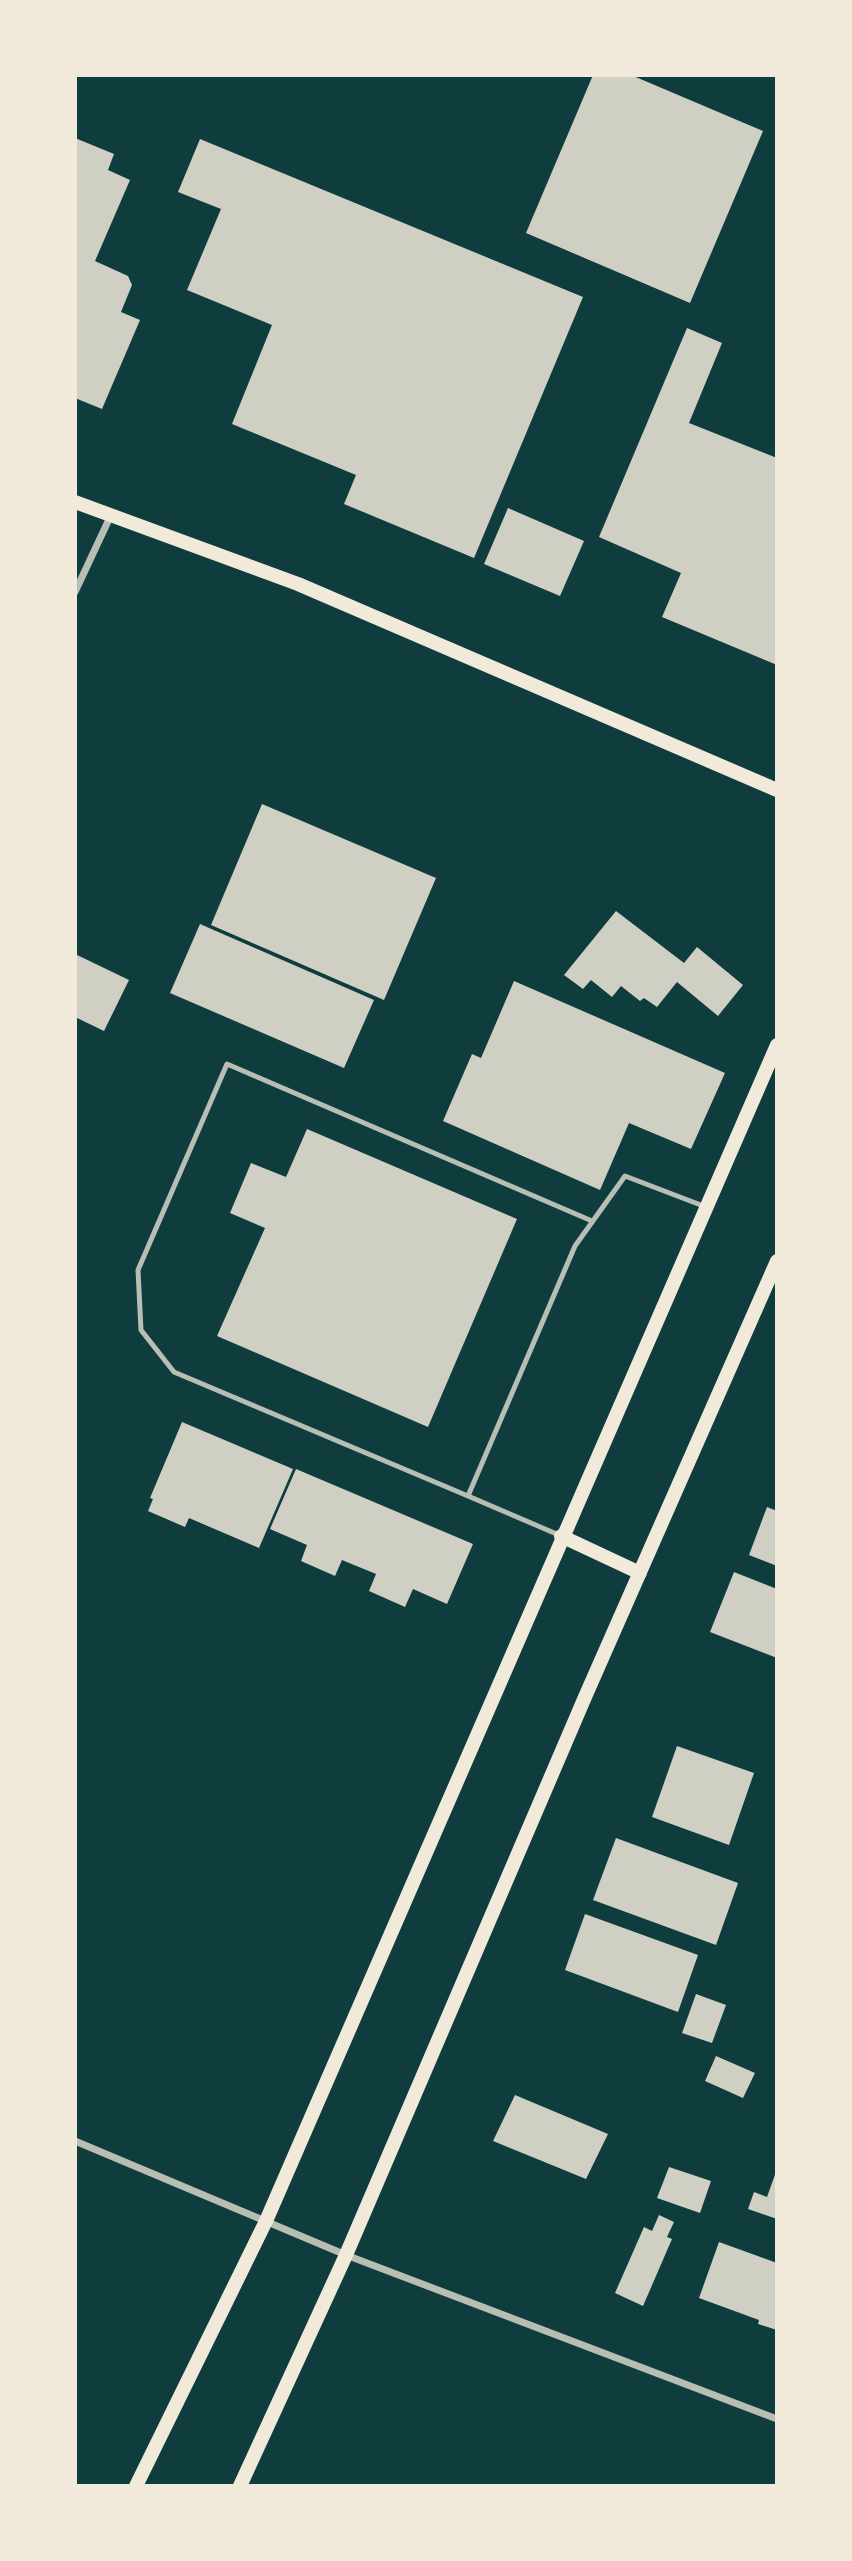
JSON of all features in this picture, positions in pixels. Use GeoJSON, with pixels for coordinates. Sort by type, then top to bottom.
{"type":"FeatureCollection","features":[{"type":"Feature","properties":{"kind":"main road"},"geometry":{"type":"LineString","coordinates":[[75,502],[298,584],[777,790]]}},
{"type":"Feature","properties":{"kind":"main road"},"geometry":{"type":"LineString","coordinates":[[136,2486],[265,2221],[777,1045]]}},
{"type":"Feature","properties":{"kind":"main road"},"geometry":{"type":"LineString","coordinates":[[240,2486],[346,2255],[639,1573],[777,1261]]}},
{"type":"Feature","properties":{"kind":"main road"},"geometry":{"type":"LineString","coordinates":[[561,1536],[639,1573]]}},
{"type":"Feature","properties":{"kind":"street"},"geometry":{"type":"LineString","coordinates":[[75,592],[112,515]]}},
{"type":"Feature","properties":{"kind":"street"},"geometry":{"type":"LineString","coordinates":[[75,2141],[346,2255],[777,2419]]}},
{"type":"Feature","properties":{"kind":"lane"},"geometry":{"type":"LineString","coordinates":[[561,1536],[174,1372],[141,1330],[138,1270],[227,1064],[592,1222]]}},
{"type":"Feature","properties":{"kind":"lane"},"geometry":{"type":"LineString","coordinates":[[468,1496],[575,1246],[625,1176],[706,1207]]}},
{"type":"Feature","properties":{"kind":"building"},"geometry":{"type":"Polygon","coordinates":[[[593,75],[631,75],[763,131],[690,303],[526,233],[593,75]]]}},
{"type":"Feature","properties":{"kind":"building"},"geometry":{"type":"Polygon","coordinates":[[[75,138],[114,154],[108,170],[130,180],[95,261],[128,276],[132,285],[121,312],[140,320],[102,409],[75,398],[75,138]]]}},
{"type":"Feature","properties":{"kind":"building"},"geometry":{"type":"Polygon","coordinates":[[[200,139],[583,297],[474,558],[344,504],[356,475],[232,424],[272,325],[187,290],[221,209],[178,192],[200,139]]]}},
{"type":"Feature","properties":{"kind":"building"},"geometry":{"type":"Polygon","coordinates":[[[687,328],[722,343],[689,423],[777,458],[777,665],[662,617],[681,573],[599,537],[687,328]]]}},
{"type":"Feature","properties":{"kind":"building"},"geometry":{"type":"Polygon","coordinates":[[[508,508],[584,541],[560,596],[484,564],[508,508]]]}},
{"type":"Feature","properties":{"kind":"building"},"geometry":{"type":"Polygon","coordinates":[[[262,804],[436,878],[384,1000],[211,925],[262,804]]]}},
{"type":"Feature","properties":{"kind":"building"},"geometry":{"type":"Polygon","coordinates":[[[616,911],[684,963],[697,947],[743,985],[718,1016],[677,982],[657,1007],[644,998],[640,1001],[621,986],[612,997],[591,980],[583,989],[564,975],[616,911]]]}},
{"type":"Feature","properties":{"kind":"building"},"geometry":{"type":"Polygon","coordinates":[[[200,924],[374,1000],[344,1068],[170,993],[200,924]]]}},
{"type":"Feature","properties":{"kind":"building"},"geometry":{"type":"Polygon","coordinates":[[[75,954],[129,980],[104,1031],[75,1017],[75,954]]]}},
{"type":"Feature","properties":{"kind":"building"},"geometry":{"type":"Polygon","coordinates":[[[514,981],[725,1073],[691,1149],[629,1123],[600,1190],[443,1121],[472,1054],[481,1058],[514,981]]]}},
{"type":"Feature","properties":{"kind":"building"},"geometry":{"type":"Polygon","coordinates":[[[307,1129],[517,1219],[428,1427],[217,1336],[265,1228],[230,1213],[251,1163],[286,1177],[307,1129]]]}},
{"type":"Feature","properties":{"kind":"building"},"geometry":{"type":"Polygon","coordinates":[[[182,1422],[293,1469],[259,1548],[189,1518],[185,1527],[148,1511],[153,1499],[150,1498],[182,1422]]]}},
{"type":"Feature","properties":{"kind":"building"},"geometry":{"type":"Polygon","coordinates":[[[296,1469],[473,1544],[447,1604],[413,1589],[405,1607],[369,1591],[376,1574],[342,1560],[335,1576],[301,1561],[307,1545],[270,1529],[296,1469]]]}},
{"type":"Feature","properties":{"kind":"building"},"geometry":{"type":"Polygon","coordinates":[[[767,1507],[777,1511],[777,1566],[749,1555],[767,1507]]]}},
{"type":"Feature","properties":{"kind":"building"},"geometry":{"type":"Polygon","coordinates":[[[734,1572],[777,1589],[777,1658],[710,1632],[734,1572]]]}},
{"type":"Feature","properties":{"kind":"building"},"geometry":{"type":"Polygon","coordinates":[[[677,1746],[754,1773],[729,1845],[652,1817],[677,1746]]]}},
{"type":"Feature","properties":{"kind":"building"},"geometry":{"type":"Polygon","coordinates":[[[616,1838],[738,1883],[716,1945],[593,1900],[616,1838]]]}},
{"type":"Feature","properties":{"kind":"building"},"geometry":{"type":"Polygon","coordinates":[[[585,1914],[698,1955],[678,2012],[565,1970],[585,1914]]]}},
{"type":"Feature","properties":{"kind":"building"},"geometry":{"type":"Polygon","coordinates":[[[696,1994],[726,2005],[712,2043],[682,2033],[696,1994]]]}},
{"type":"Feature","properties":{"kind":"building"},"geometry":{"type":"Polygon","coordinates":[[[716,2056],[755,2073],[743,2098],[705,2081],[716,2056]]]}},
{"type":"Feature","properties":{"kind":"building"},"geometry":{"type":"Polygon","coordinates":[[[515,2095],[608,2134],[586,2179],[493,2141],[515,2095]]]}},
{"type":"Feature","properties":{"kind":"building"},"geometry":{"type":"Polygon","coordinates":[[[669,2167],[711,2181],[700,2213],[657,2198],[669,2167]]]}},
{"type":"Feature","properties":{"kind":"building"},"geometry":{"type":"Polygon","coordinates":[[[777,2169],[777,2219],[748,2209],[754,2192],[767,2197],[777,2169]]]}},
{"type":"Feature","properties":{"kind":"building"},"geometry":{"type":"Polygon","coordinates":[[[659,2215],[674,2222],[667,2237],[672,2239],[643,2306],[615,2293],[644,2227],[652,2231],[659,2215]]]}},
{"type":"Feature","properties":{"kind":"building"},"geometry":{"type":"Polygon","coordinates":[[[719,2242],[777,2263],[777,2330],[758,2324],[759,2320],[699,2298],[719,2242]]]}}]}
